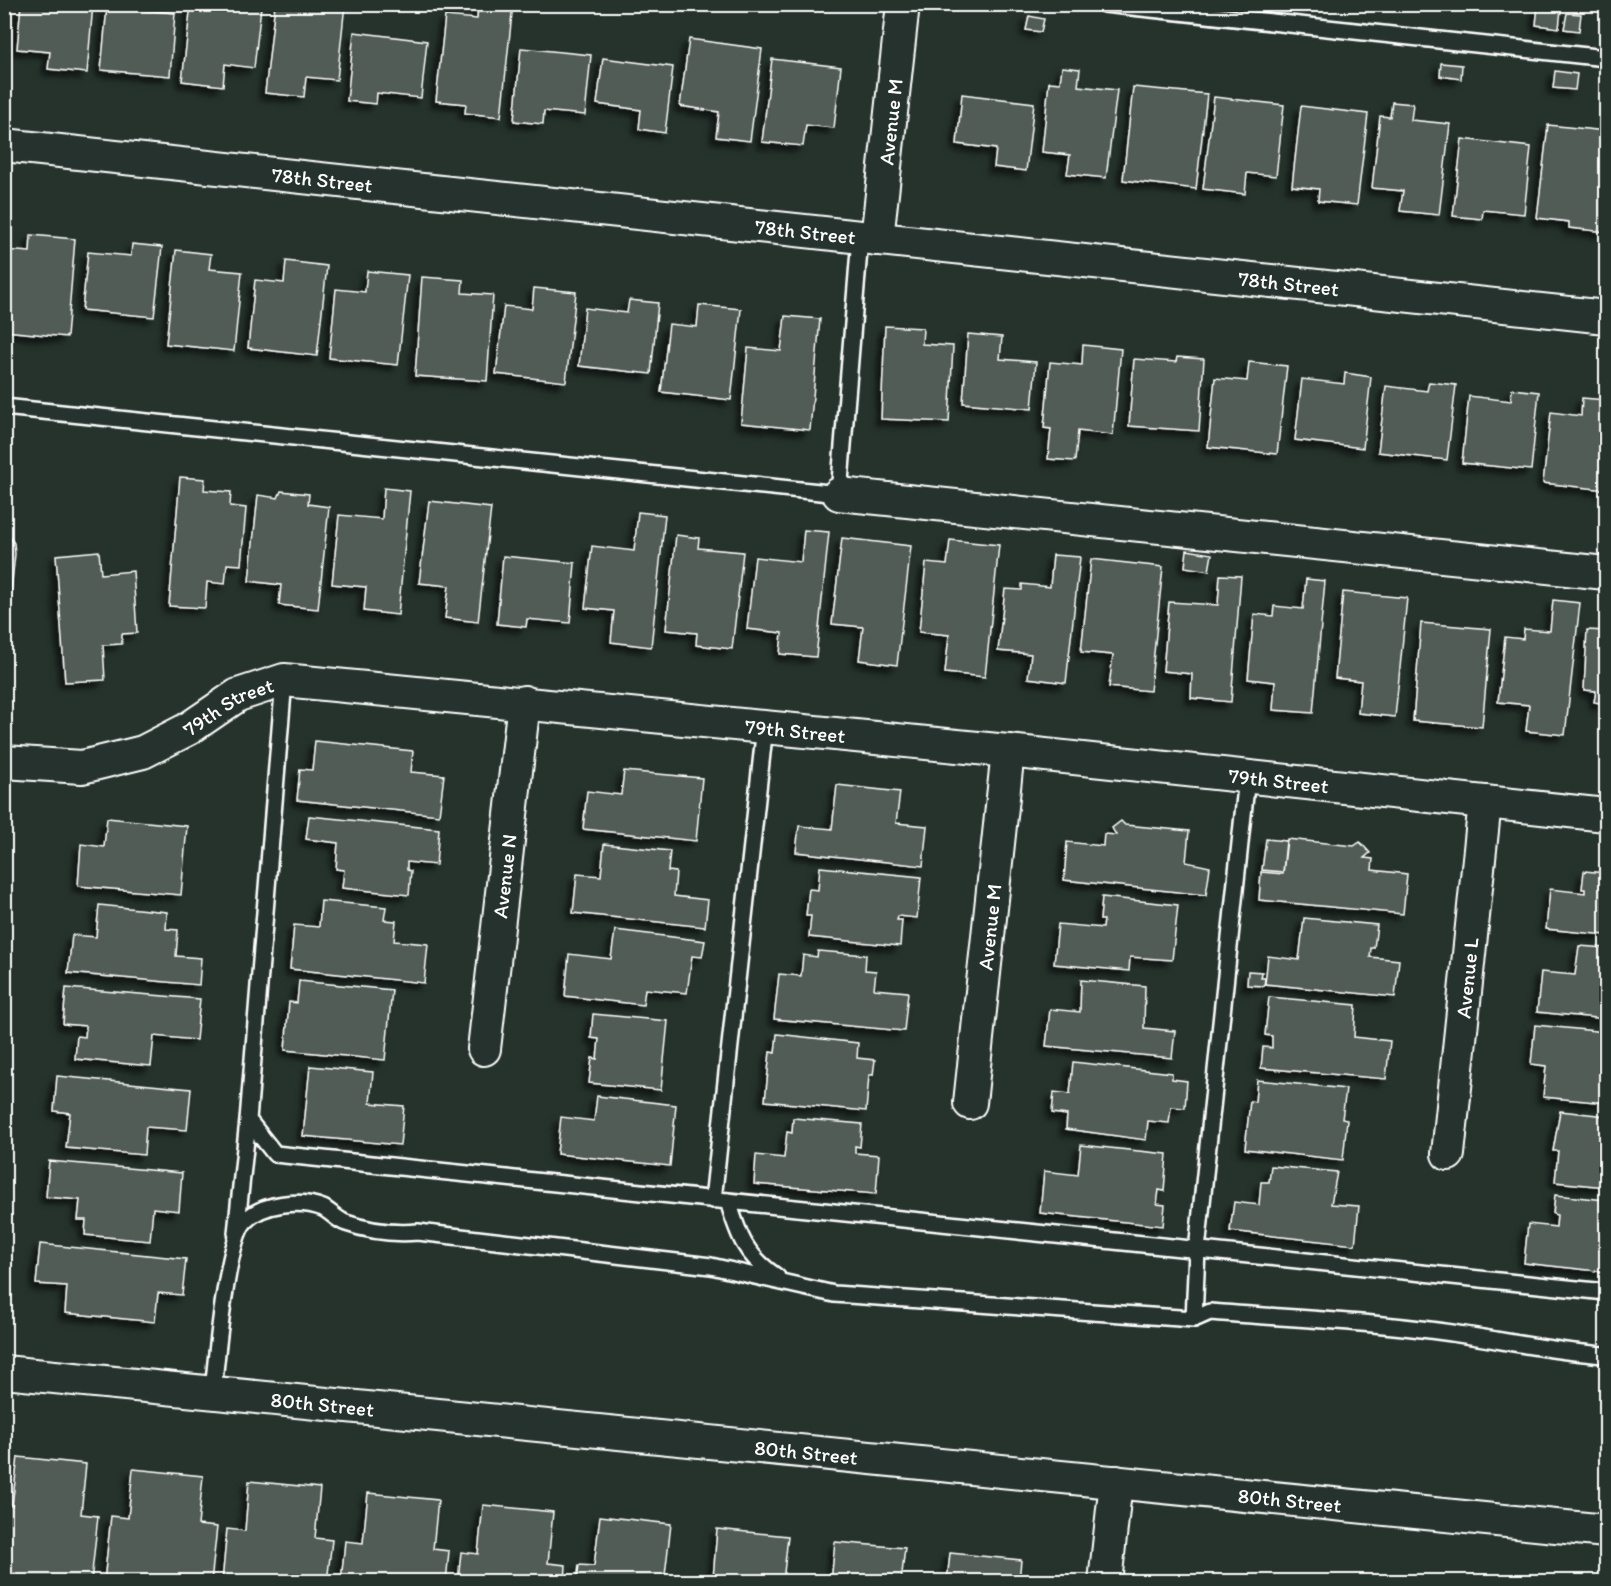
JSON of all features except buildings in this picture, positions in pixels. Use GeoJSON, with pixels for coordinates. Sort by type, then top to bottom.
{"type":"FeatureCollection","features":[{"type":"Feature","properties":{"kind":"street","name":"Avenue M"},"geometry":{"type":"LineString","coordinates":[[869,238],[903,4]]}},
{"type":"Feature","properties":{"kind":"street","name":"78th Street"},"geometry":{"type":"LineString","coordinates":[[4,145],[1606,317]]}},
{"type":"Feature","properties":{"kind":"street"},"geometry":{"type":"LineString","coordinates":[[839,494],[1606,573]]}},
{"type":"Feature","properties":{"kind":"street","name":"79th Street"},"geometry":{"type":"LineString","coordinates":[[4,762],[82,767],[143,752],[188,729],[238,695],[284,680],[765,726],[1606,814]]}},
{"type":"Feature","properties":{"kind":"street","name":"Avenue N"},"geometry":{"type":"LineString","coordinates":[[484,1049],[524,702]]}},
{"type":"Feature","properties":{"kind":"street","name":"Avenue M"},"geometry":{"type":"LineString","coordinates":[[970,1103],[1008,751]]}},
{"type":"Feature","properties":{"kind":"street","name":"Avenue L"},"geometry":{"type":"LineString","coordinates":[[1448,1154],[1485,802]]}},
{"type":"Feature","properties":{"kind":"street","name":"80th Street"},"geometry":{"type":"LineString","coordinates":[[4,1371],[1606,1531]]}},
{"type":"Feature","properties":{"kind":"street"},"geometry":{"type":"LineString","coordinates":[[1105,1581],[1116,1482]]}},
{"type":"Feature","properties":{"kind":"lane"},"geometry":{"type":"LineString","coordinates":[[1104,4],[1606,58]]}},
{"type":"Feature","properties":{"kind":"lane"},"geometry":{"type":"LineString","coordinates":[[4,407],[839,494],[869,238]]}},
{"type":"Feature","properties":{"kind":"lane"},"geometry":{"type":"LineString","coordinates":[[213,1392],[223,1303],[234,1250],[248,1120],[284,680]]}},
{"type":"Feature","properties":{"kind":"lane"},"geometry":{"type":"LineString","coordinates":[[712,1200],[765,726]]}},
{"type":"Feature","properties":{"kind":"lane"},"geometry":{"type":"LineString","coordinates":[[1194,1319],[1197,1250],[1247,777]]}},
{"type":"Feature","properties":{"kind":"lane"},"geometry":{"type":"LineString","coordinates":[[248,1120],[275,1154],[1606,1292]]}},
{"type":"Feature","properties":{"kind":"lane"},"geometry":{"type":"LineString","coordinates":[[728,1201],[741,1242],[760,1265],[784,1282]]}},
{"type":"Feature","properties":{"kind":"lane"},"geometry":{"type":"LineString","coordinates":[[234,1250],[244,1222],[267,1207],[295,1204],[322,1208],[344,1223],[398,1234],[418,1232],[711,1266],[834,1294],[1194,1319],[1210,1312],[1338,1321],[1470,1335],[1544,1350],[1606,1355]]}}]}
